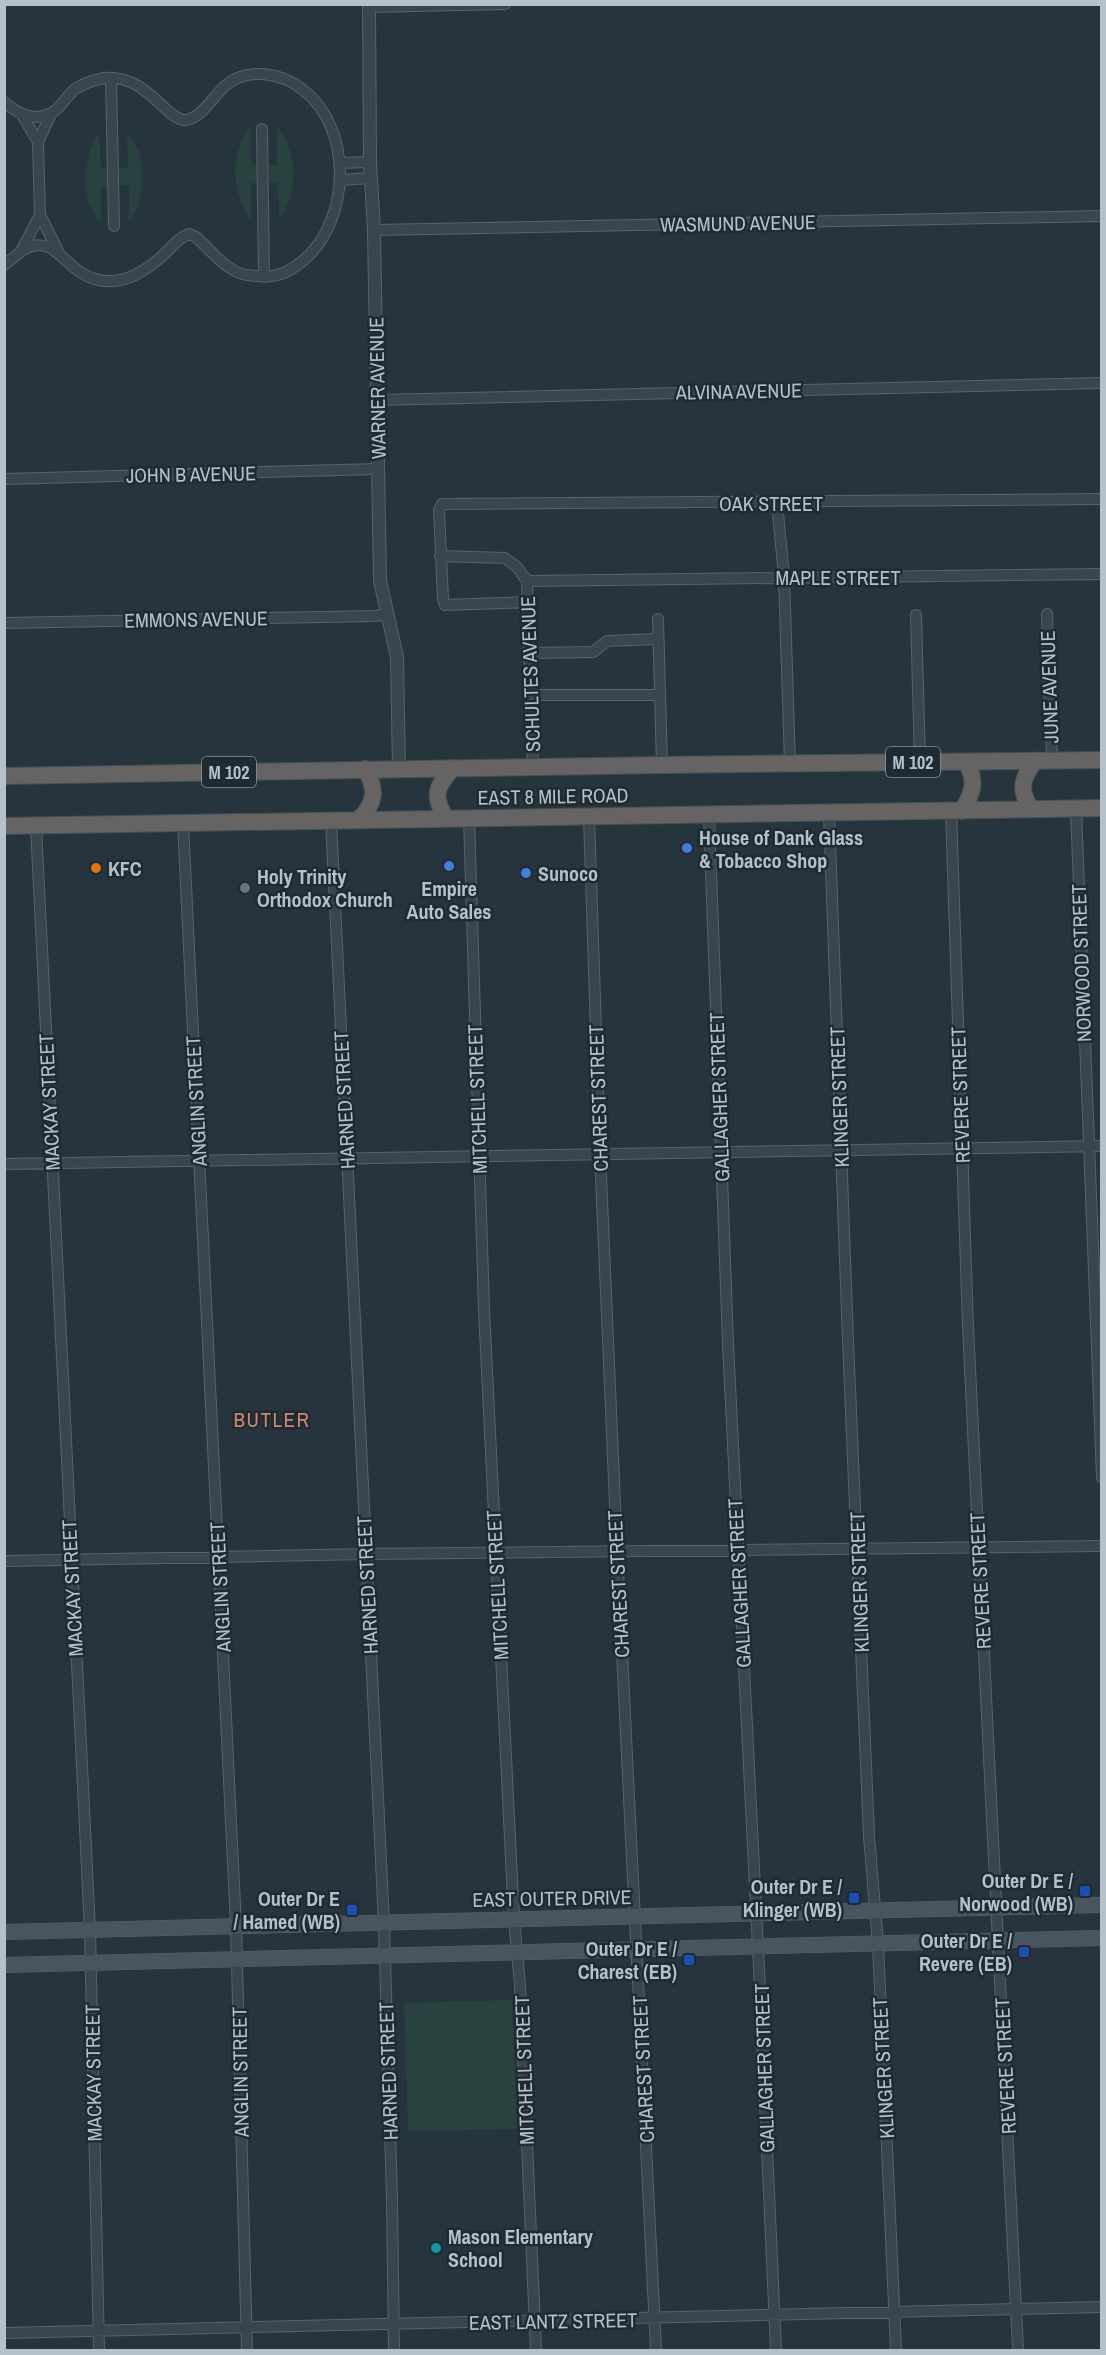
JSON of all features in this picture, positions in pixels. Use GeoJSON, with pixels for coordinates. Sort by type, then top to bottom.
{"type":"FeatureCollection","features":[{"type":"Feature","properties":{"kind":"highway","name":"EAST 8 MILE ROAD"},"geometry":{"type":"LineString","coordinates":[[4,776],[1101,760]]}},
{"type":"Feature","properties":{"kind":"highway"},"geometry":{"type":"LineString","coordinates":[[1031,809],[1022,793],[1022,786],[1026,772],[1043,761]]}},
{"type":"Feature","properties":{"kind":"highway"},"geometry":{"type":"LineString","coordinates":[[956,811],[970,798],[974,783],[971,770],[966,762]]}},
{"type":"Feature","properties":{"kind":"highway"},"geometry":{"type":"LineString","coordinates":[[446,819],[438,804],[437,791],[453,768]]}},
{"type":"Feature","properties":{"kind":"highway"},"geometry":{"type":"LineString","coordinates":[[358,820],[366,813],[374,799],[373,785],[365,769]]}},
{"type":"Feature","properties":{"kind":"highway","name":"EAST 8 MILE ROAD"},"geometry":{"type":"LineString","coordinates":[[4,826],[1101,808]]}},
{"type":"Feature","properties":{"kind":"main road","name":"EAST OUTER DRIVE"},"geometry":{"type":"LineString","coordinates":[[4,1932],[1101,1905]]}},
{"type":"Feature","properties":{"kind":"main road"},"geometry":{"type":"LineString","coordinates":[[4,1965],[1101,1938]]}},
{"type":"Feature","properties":{"kind":"street"},"geometry":{"type":"LineString","coordinates":[[369,6],[505,4]]}},
{"type":"Feature","properties":{"kind":"street","name":"WARNER AVENUE"},"geometry":{"type":"LineString","coordinates":[[369,6],[370,178],[374,230],[380,581],[397,657],[399,769]]}},
{"type":"Feature","properties":{"kind":"street"},"geometry":{"type":"LineString","coordinates":[[4,266],[30,245],[45,245],[88,276],[102,280],[124,280],[143,272],[179,239],[189,234],[196,237],[233,270],[264,277],[283,274],[312,252],[320,242],[335,209],[340,180],[339,163],[334,140],[321,110],[312,97],[290,81],[262,74],[236,78],[189,120],[176,118],[141,86],[123,79],[98,79],[80,86],[51,114],[38,142],[40,214],[60,254]]}},
{"type":"Feature","properties":{"kind":"street"},"geometry":{"type":"LineString","coordinates":[[111,78],[114,226]]}},
{"type":"Feature","properties":{"kind":"street"},"geometry":{"type":"LineString","coordinates":[[4,102],[22,115],[38,142]]}},
{"type":"Feature","properties":{"kind":"street"},"geometry":{"type":"LineString","coordinates":[[22,115],[42,117],[51,114]]}},
{"type":"Feature","properties":{"kind":"street"},"geometry":{"type":"LineString","coordinates":[[262,129],[264,277]]}},
{"type":"Feature","properties":{"kind":"street"},"geometry":{"type":"LineString","coordinates":[[339,163],[370,162]]}},
{"type":"Feature","properties":{"kind":"street"},"geometry":{"type":"LineString","coordinates":[[340,180],[370,178]]}},
{"type":"Feature","properties":{"kind":"street"},"geometry":{"type":"LineString","coordinates":[[21,250],[40,214]]}},
{"type":"Feature","properties":{"kind":"street","name":"WASMUND AVENUE"},"geometry":{"type":"LineString","coordinates":[[374,230],[1101,216]]}},
{"type":"Feature","properties":{"kind":"street","name":"ALVINA AVENUE"},"geometry":{"type":"LineString","coordinates":[[377,400],[1101,383]]}},
{"type":"Feature","properties":{"kind":"street","name":"JOHN B AVENUE"},"geometry":{"type":"LineString","coordinates":[[4,479],[378,469]]}},
{"type":"Feature","properties":{"kind":"street","name":"OAK STREET"},"geometry":{"type":"LineString","coordinates":[[440,556],[439,510],[442,504],[1101,499]]}},
{"type":"Feature","properties":{"kind":"street"},"geometry":{"type":"LineString","coordinates":[[777,503],[784,576],[790,764]]}},
{"type":"Feature","properties":{"kind":"street"},"geometry":{"type":"LineString","coordinates":[[527,580],[517,567],[505,558],[440,556],[442,599],[445,605],[529,602]]}},
{"type":"Feature","properties":{"kind":"street","name":"MAPLE STREET"},"geometry":{"type":"LineString","coordinates":[[527,580],[1101,574]]}},
{"type":"Feature","properties":{"kind":"street","name":"SCHULTES AVENUE"},"geometry":{"type":"LineString","coordinates":[[527,580],[533,767]]}},
{"type":"Feature","properties":{"kind":"street","name":"EMMONS AVENUE"},"geometry":{"type":"LineString","coordinates":[[4,623],[386,614]]}},
{"type":"Feature","properties":{"kind":"street","name":"JUNE AVENUE"},"geometry":{"type":"LineString","coordinates":[[1043,761],[1047,614]]}},
{"type":"Feature","properties":{"kind":"street"},"geometry":{"type":"LineString","coordinates":[[916,615],[920,762]]}},
{"type":"Feature","properties":{"kind":"street"},"geometry":{"type":"LineString","coordinates":[[658,619],[662,765]]}},
{"type":"Feature","properties":{"kind":"street"},"geometry":{"type":"LineString","coordinates":[[531,653],[593,652],[607,641],[658,639]]}},
{"type":"Feature","properties":{"kind":"street"},"geometry":{"type":"LineString","coordinates":[[531,695],[660,695]]}},
{"type":"Feature","properties":{"kind":"street","name":"NORWOOD STREET"},"geometry":{"type":"LineString","coordinates":[[1076,809],[1101,1477]]}},
{"type":"Feature","properties":{"kind":"street","name":"REVERE STREET"},"geometry":{"type":"LineString","coordinates":[[956,811],[961,1148],[978,1547],[1018,2350]]}},
{"type":"Feature","properties":{"kind":"street","name":"KLINGER STREET"},"geometry":{"type":"LineString","coordinates":[[829,814],[858,1548],[896,2350]]}},
{"type":"Feature","properties":{"kind":"street","name":"GALLAGHER STREET"},"geometry":{"type":"LineString","coordinates":[[709,815],[720,1152],[737,1550],[776,2350]]}},
{"type":"Feature","properties":{"kind":"street","name":"CHAREST STREET"},"geometry":{"type":"LineString","coordinates":[[589,817],[600,1153],[617,1551],[656,2350]]}},
{"type":"Feature","properties":{"kind":"street","name":"MITCHELL STREET"},"geometry":{"type":"LineString","coordinates":[[469,818],[478,1155],[495,1552],[514,1920],[518,1953],[536,2350]]}},
{"type":"Feature","properties":{"kind":"street","name":"HARNED STREET"},"geometry":{"type":"LineString","coordinates":[[331,821],[384,1923],[394,2350]]}},
{"type":"Feature","properties":{"kind":"street","name":"ANGLIN STREET"},"geometry":{"type":"LineString","coordinates":[[183,823],[236,1926],[247,2350]]}},
{"type":"Feature","properties":{"kind":"street","name":"MACKAY STREET"},"geometry":{"type":"LineString","coordinates":[[36,826],[70,1559],[90,1930],[99,2350]]}},
{"type":"Feature","properties":{"kind":"street"},"geometry":{"type":"LineString","coordinates":[[4,1164],[1101,1146]]}},
{"type":"Feature","properties":{"kind":"street"},"geometry":{"type":"LineString","coordinates":[[4,1561],[495,1552],[1101,1546]]}},
{"type":"Feature","properties":{"kind":"street","name":"EAST LANTZ STREET"},"geometry":{"type":"LineString","coordinates":[[4,2333],[1101,2307]]}},
{"type":"Feature","properties":{"kind":"green space"},"geometry":{"type":"Polygon","coordinates":[[[277,126],[289,148],[293,173],[290,197],[279,220],[278,183],[270,182],[269,166],[277,165],[277,126]]]}},
{"type":"Feature","properties":{"kind":"green space"},"geometry":{"type":"Polygon","coordinates":[[[250,127],[251,164],[260,166],[260,183],[251,183],[251,221],[239,199],[235,174],[238,149],[250,127]]]}},
{"type":"Feature","properties":{"kind":"green space"},"geometry":{"type":"Polygon","coordinates":[[[99,132],[101,168],[110,169],[110,186],[101,186],[101,223],[89,202],[85,178],[89,153],[99,132]]]}},
{"type":"Feature","properties":{"kind":"green space"},"geometry":{"type":"Polygon","coordinates":[[[127,134],[139,152],[142,176],[139,202],[129,222],[129,186],[120,185],[119,169],[128,168],[127,134]]]}},
{"type":"Feature","properties":{"kind":"green space"},"geometry":{"type":"Polygon","coordinates":[[[512,2000],[517,2129],[408,2131],[404,2003],[512,2000]]]}},
{"type":"Feature","properties":{"kind":"place","name":"House of Dank Glass & Tobacco Shop"},"geometry":{"type":"Point","coordinates":[687,848]}},
{"type":"Feature","properties":{"kind":"place","name":"Empire Auto Sales"},"geometry":{"type":"Point","coordinates":[449,866]}},
{"type":"Feature","properties":{"kind":"place","name":"KFC"},"geometry":{"type":"Point","coordinates":[96,868]}},
{"type":"Feature","properties":{"kind":"place","name":"Sunoco"},"geometry":{"type":"Point","coordinates":[526,873]}},
{"type":"Feature","properties":{"kind":"place","name":"Holy Trinity Orthodox Church"},"geometry":{"type":"Point","coordinates":[245,888]}},
{"type":"Feature","properties":{"kind":"place","name":"Outer Dr E / Norwood (WB)"},"geometry":{"type":"Point","coordinates":[1085,1891]}},
{"type":"Feature","properties":{"kind":"place","name":"Outer Dr E / Klinger (WB)"},"geometry":{"type":"Point","coordinates":[854,1898]}},
{"type":"Feature","properties":{"kind":"place","name":"Outer Dr E / Hamed (WB)"},"geometry":{"type":"Point","coordinates":[352,1910]}},
{"type":"Feature","properties":{"kind":"place","name":"Outer Dr E / Revere (EB)"},"geometry":{"type":"Point","coordinates":[1024,1952]}},
{"type":"Feature","properties":{"kind":"place","name":"Outer Dr E / Charest (EB)"},"geometry":{"type":"Point","coordinates":[689,1960]}},
{"type":"Feature","properties":{"kind":"place","name":"Mason Elementary School"},"geometry":{"type":"Point","coordinates":[436,2248]}},
{"type":"Feature","properties":{"kind":"district","name":"BUTLER"},"geometry":{"type":"Point","coordinates":[272,1419]}}]}
